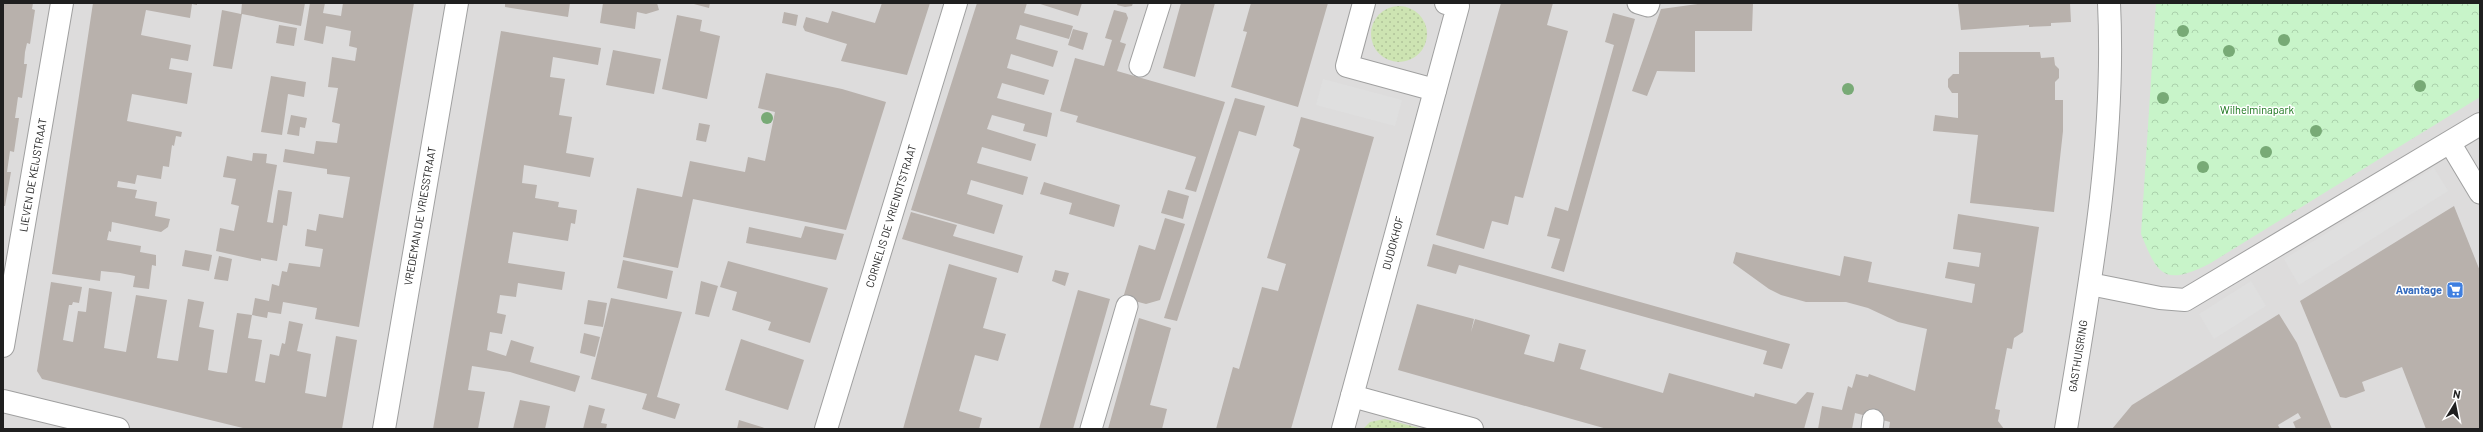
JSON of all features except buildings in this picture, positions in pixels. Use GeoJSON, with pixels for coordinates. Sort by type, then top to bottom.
{"type":"FeatureCollection","features":[{"type":"Feature","properties":{"kind":"street","name":"LIEVEN DE KEIJSTRAAT"},"geometry":{"type":"LineString","coordinates":[[3,346],[62,3]]}},
{"type":"Feature","properties":{"kind":"street","name":"VREDEMAN DE VRIESSTRAAT"},"geometry":{"type":"LineString","coordinates":[[384,429],[456,3]]}},
{"type":"Feature","properties":{"kind":"street","name":"CORNELIS DE VRIENDTSTRAAT"},"geometry":{"type":"LineString","coordinates":[[826,429],[956,3]]}},
{"type":"Feature","properties":{"kind":"street"},"geometry":{"type":"LineString","coordinates":[[1364,3],[1347,66],[1435,90]]}},
{"type":"Feature","properties":{"kind":"street"},"geometry":{"type":"LineString","coordinates":[[2109,3],[2110,83],[2103,166],[2090,284],[2160,298],[2184,300],[2480,124]]}},
{"type":"Feature","properties":{"kind":"street","name":"DUDOKHOF"},"geometry":{"type":"LineString","coordinates":[[1343,429],[1435,90],[1456,4]]}},
{"type":"Feature","properties":{"kind":"street","name":"GASTHUISRING"},"geometry":{"type":"LineString","coordinates":[[2066,429],[2090,284]]}},
{"type":"Feature","properties":{"kind":"street"},"geometry":{"type":"LineString","coordinates":[[1352,396],[1472,429]]}},
{"type":"Feature","properties":{"kind":"street"},"geometry":{"type":"LineString","coordinates":[[3,401],[118,429]]}},
{"type":"Feature","properties":{"kind":"lane"},"geometry":{"type":"LineString","coordinates":[[1140,66],[1160,3]]}},
{"type":"Feature","properties":{"kind":"lane"},"geometry":{"type":"LineString","coordinates":[[1638,3],[1648,6],[1649,3]]}},
{"type":"Feature","properties":{"kind":"lane"},"geometry":{"type":"LineString","coordinates":[[2450,143],[2480,193]]}},
{"type":"Feature","properties":{"kind":"lane"},"geometry":{"type":"LineString","coordinates":[[1091,429],[1127,306]]}},
{"type":"Feature","properties":{"kind":"shaded area"},"geometry":{"type":"Polygon","coordinates":[[[3,3],[2480,3],[2480,429],[3,429],[3,3]]]}},
{"type":"Feature","properties":{"kind":"shaded area"},"geometry":{"type":"Polygon","coordinates":[[[1323,79],[1402,100],[1395,126],[1316,105],[1323,79]]]}},
{"type":"Feature","properties":{"kind":"shaded area"},"geometry":{"type":"Polygon","coordinates":[[[2434,168],[2448,191],[2299,285],[2284,259],[2434,168]]]}},
{"type":"Feature","properties":{"kind":"shaded area"},"geometry":{"type":"Polygon","coordinates":[[[2251,281],[2266,306],[2214,339],[2199,314],[2251,281]]]}},
{"type":"Feature","properties":{"kind":"green space","name":"Wilhelminapark"},"geometry":{"type":"Polygon","coordinates":[[[2156,3],[2480,3],[2480,97],[2209,264],[2194,271],[2182,274],[2172,275],[2164,273],[2152,260],[2141,234],[2156,3]]]}},
{"type":"Feature","properties":{"kind":"green space"},"geometry":{"type":"Polygon","coordinates":[[[1399,6],[1410,8],[1419,14],[1425,23],[1427,34],[1425,45],[1419,54],[1410,60],[1399,62],[1388,60],[1379,54],[1373,45],[1371,34],[1373,23],[1379,14],[1388,8],[1399,6]]]}},
{"type":"Feature","properties":{"kind":"green space"},"geometry":{"type":"Polygon","coordinates":[[[1385,419],[1423,429],[1363,429],[1370,422],[1385,419]]]}},
{"type":"Feature","properties":{"kind":"place","name":"Avantage"},"geometry":{"type":"Point","coordinates":[2455,290]}}]}
